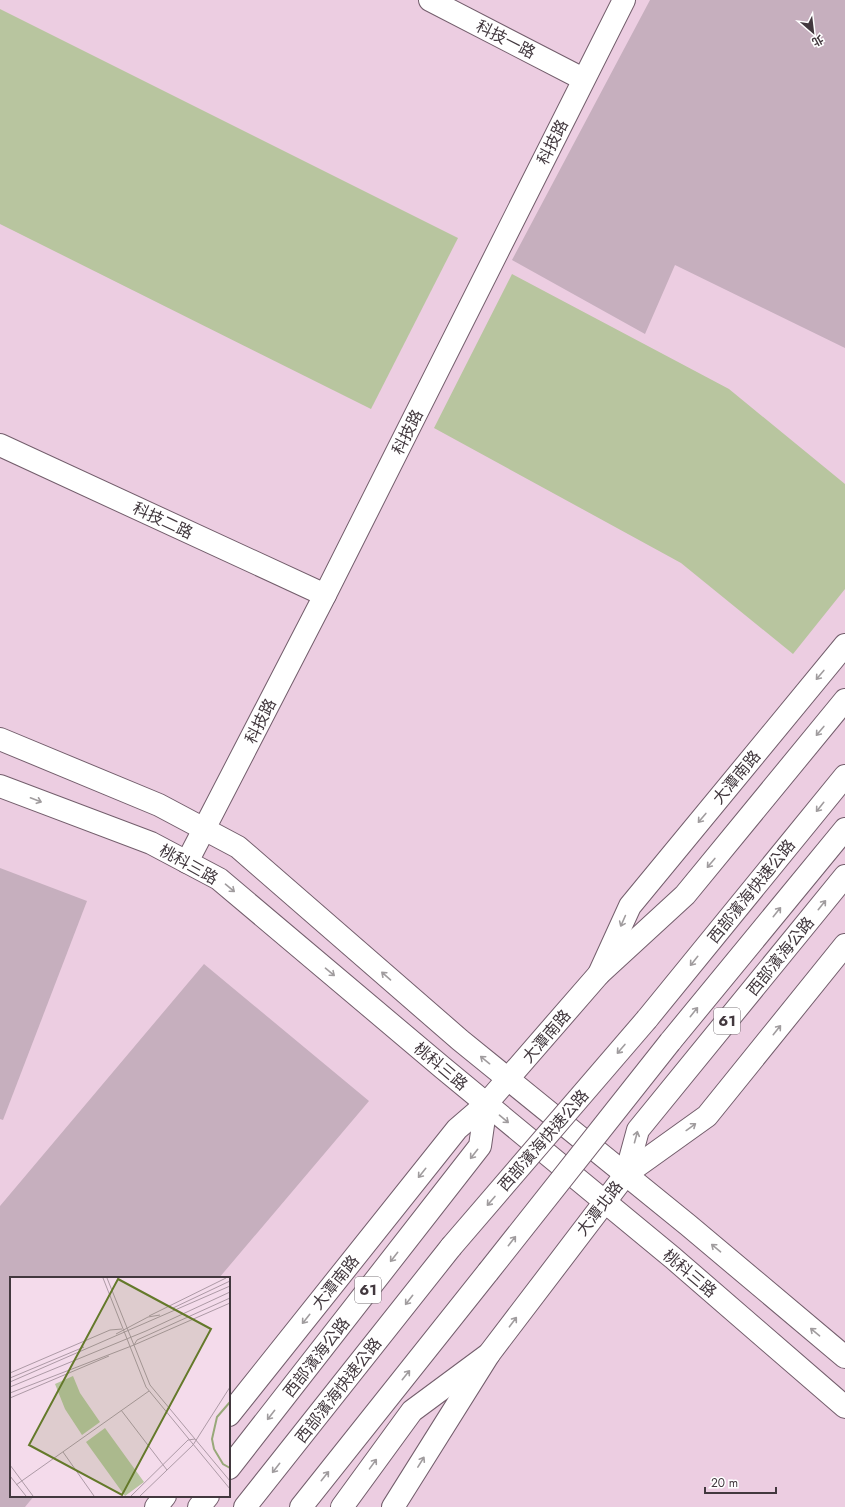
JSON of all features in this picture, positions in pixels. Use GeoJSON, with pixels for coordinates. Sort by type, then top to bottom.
{"type":"FeatureCollection","features":[{"type":"Feature","properties":{"kind":"main road","name":"科技一路"},"geometry":{"type":"LineString","coordinates":[[430,0],[583,79]]}},
{"type":"Feature","properties":{"kind":"main road","name":"科技路"},"geometry":{"type":"LineString","coordinates":[[187,862],[325,595],[624,0]]}},
{"type":"Feature","properties":{"kind":"main road","name":"科技二路"},"geometry":{"type":"LineString","coordinates":[[0,445],[325,595]]}},
{"type":"Feature","properties":{"kind":"main road","name":"大潭南路"},"geometry":{"type":"LineString","coordinates":[[230,1414],[457,1129],[486,1104],[508,1080],[599,974],[630,906],[845,645]]}},
{"type":"Feature","properties":{"kind":"main road"},"geometry":{"type":"LineString","coordinates":[[599,974],[685,895],[845,700]]}},
{"type":"Feature","properties":{"kind":"main road","name":"桃科三路"},"geometry":{"type":"LineString","coordinates":[[0,739],[159,805],[238,847],[460,1040],[688,1224],[845,1358]]}},
{"type":"Feature","properties":{"kind":"main road","name":"西部濱海快速公路"},"geometry":{"type":"LineString","coordinates":[[245,1507],[451,1247],[647,1019],[845,776]]}},
{"type":"Feature","properties":{"kind":"main road","name":"桃科三路"},"geometry":{"type":"LineString","coordinates":[[0,786],[151,843],[219,879],[486,1104],[678,1263],[845,1407]]}},
{"type":"Feature","properties":{"kind":"main road","name":"西部濱海快速公路"},"geometry":{"type":"LineString","coordinates":[[301,1507],[670,1042],[845,829]]}},
{"type":"Feature","properties":{"kind":"main road","name":"西部濱海公路"},"geometry":{"type":"LineString","coordinates":[[626,1174],[638,1130],[845,876]]}},
{"type":"Feature","properties":{"kind":"main road","name":"大潭北路"},"geometry":{"type":"LineString","coordinates":[[393,1507],[489,1354],[626,1174],[707,1116],[845,945]]}},
{"type":"Feature","properties":{"kind":"main road","name":"西部濱海公路"},"geometry":{"type":"LineString","coordinates":[[230,1467],[480,1146],[486,1104]]}},
{"type":"Feature","properties":{"kind":"main road","name":"61"},"geometry":{"type":"LineString","coordinates":[[342,1507],[412,1411],[489,1354]]}},
{"type":"Feature","properties":{"kind":"main road"},"geometry":{"type":"LineString","coordinates":[[156,1507],[163,1497]]}},
{"type":"Feature","properties":{"kind":"main road"},"geometry":{"type":"LineString","coordinates":[[199,1507],[207,1497]]}},
{"type":"Feature","properties":{"kind":"shaded area"},"geometry":{"type":"Polygon","coordinates":[[[0,0],[845,0],[845,1507],[0,1507],[0,0]]]}},
{"type":"Feature","properties":{"kind":"green space"},"geometry":{"type":"Polygon","coordinates":[[[0,9],[458,238],[371,409],[0,224],[0,9]]]}},
{"type":"Feature","properties":{"kind":"green space"},"geometry":{"type":"Polygon","coordinates":[[[512,274],[729,389],[845,484],[845,589],[793,654],[681,563],[434,428],[512,274]]]}},
{"type":"Feature","properties":{"kind":"building"},"geometry":{"type":"Polygon","coordinates":[[[650,0],[845,0],[845,348],[675,265],[645,334],[512,260],[650,0]]]}},
{"type":"Feature","properties":{"kind":"building"},"geometry":{"type":"Polygon","coordinates":[[[0,868],[87,901],[3,1120],[0,1119],[0,868]]]}},
{"type":"Feature","properties":{"kind":"building"},"geometry":{"type":"Polygon","coordinates":[[[204,964],[369,1101],[220,1277],[10,1277],[10,1497],[33,1497],[25,1507],[0,1507],[0,1206],[204,964]]]}}]}
